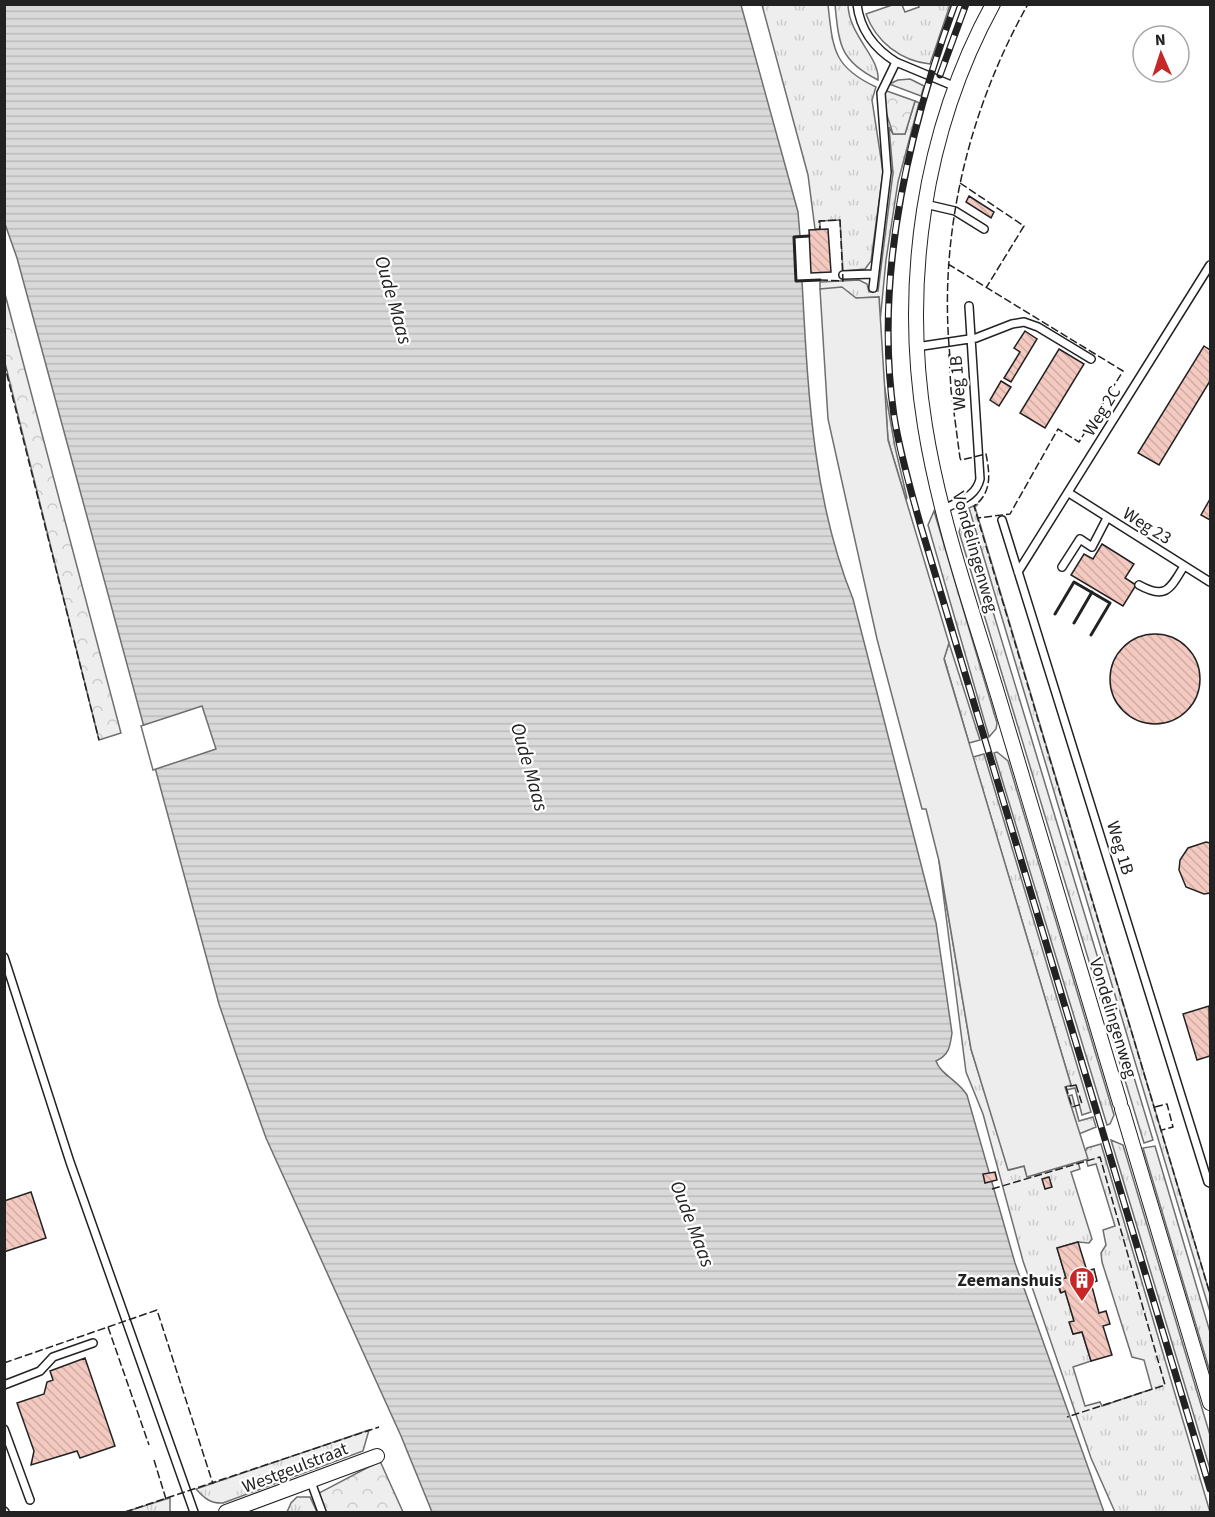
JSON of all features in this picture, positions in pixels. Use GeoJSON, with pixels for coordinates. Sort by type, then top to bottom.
{"type":"FeatureCollection","features":[{"type":"Feature","properties":{"kind":"street","name":"Vondelingenweg"},"geometry":{"type":"LineString","coordinates":[[993,4],[956,87],[925,204],[916,276],[916,347],[925,428],[944,509],[1210,1403]]}},
{"type":"Feature","properties":{"kind":"street","name":"Westgeulstraat"},"geometry":{"type":"LineString","coordinates":[[236,1511],[377,1456]]}},
{"type":"Feature","properties":{"kind":"lane"},"geometry":{"type":"LineString","coordinates":[[857,4],[863,28],[872,41],[896,62],[956,87]]}},
{"type":"Feature","properties":{"kind":"lane"},"geometry":{"type":"LineString","coordinates":[[873,288],[887,172],[881,93],[896,62]]}},
{"type":"Feature","properties":{"kind":"lane"},"geometry":{"type":"LineString","coordinates":[[925,204],[955,211],[984,229]]}},
{"type":"Feature","properties":{"kind":"lane","name":"Weg 2C"},"geometry":{"type":"LineString","coordinates":[[1018,572],[1210,265]]}},
{"type":"Feature","properties":{"kind":"lane"},"geometry":{"type":"LineString","coordinates":[[843,275],[873,274]]}},
{"type":"Feature","properties":{"kind":"lane","name":"Weg 1B"},"geometry":{"type":"LineString","coordinates":[[944,509],[973,494],[978,488],[980,479],[969,306]]}},
{"type":"Feature","properties":{"kind":"lane"},"geometry":{"type":"LineString","coordinates":[[916,347],[970,339],[1018,322],[1030,323],[1091,359]]}},
{"type":"Feature","properties":{"kind":"lane","name":"Weg 23"},"geometry":{"type":"LineString","coordinates":[[1069,493],[1210,582]]}},
{"type":"Feature","properties":{"kind":"lane"},"geometry":{"type":"LineString","coordinates":[[1062,567],[1080,539],[1092,547],[1107,518]]}},
{"type":"Feature","properties":{"kind":"lane","name":"Weg 1B"},"geometry":{"type":"LineString","coordinates":[[1002,520],[1210,1183]]}},
{"type":"Feature","properties":{"kind":"lane"},"geometry":{"type":"LineString","coordinates":[[1139,585],[1161,593],[1169,589],[1184,566]]}},
{"type":"Feature","properties":{"kind":"lane"},"geometry":{"type":"LineString","coordinates":[[4,957],[70,1162],[195,1512]]}},
{"type":"Feature","properties":{"kind":"lane"},"geometry":{"type":"LineString","coordinates":[[4,1385],[40,1371],[53,1357],[93,1343]]}},
{"type":"Feature","properties":{"kind":"lane"},"geometry":{"type":"LineString","coordinates":[[4,1429],[30,1500]]}},
{"type":"Feature","properties":{"kind":"lane"},"geometry":{"type":"LineString","coordinates":[[310,1482],[322,1512]]}},
{"type":"Feature","properties":{"kind":"green space"},"geometry":{"type":"Polygon","coordinates":[[[762,5],[828,5],[834,45],[843,64],[862,80],[876,87],[872,100],[883,172],[871,261],[865,269],[843,271],[840,220],[820,221],[820,229],[815,229],[808,175],[762,5]]]}},
{"type":"Feature","properties":{"kind":"green space"},"geometry":{"type":"Polygon","coordinates":[[[835,5],[848,5],[853,27],[874,63],[878,80],[856,66],[844,50],[838,31],[835,5]]]}},
{"type":"Feature","properties":{"kind":"green space"},"geometry":{"type":"Polygon","coordinates":[[[892,5],[902,5],[905,12],[919,7],[918,5],[950,5],[930,64],[909,59],[891,48],[870,24],[866,14],[892,5]]]}},
{"type":"Feature","properties":{"kind":"green space"},"geometry":{"type":"Polygon","coordinates":[[[910,79],[924,86],[921,96],[889,84],[898,80],[910,79]]]}},
{"type":"Feature","properties":{"kind":"green space"},"geometry":{"type":"Polygon","coordinates":[[[884,90],[915,101],[905,134],[893,134],[884,106],[884,90]]]}},
{"type":"Feature","properties":{"kind":"green space"},"geometry":{"type":"Polygon","coordinates":[[[915,101],[919,103],[898,182],[886,260],[880,322],[879,297],[856,298],[820,289],[820,282],[859,280],[867,284],[869,292],[878,291],[893,173],[889,127],[893,134],[905,134],[915,101]]]}},
{"type":"Feature","properties":{"kind":"green space"},"geometry":{"type":"Polygon","coordinates":[[[5,294],[121,733],[99,740],[5,363],[5,294]]]}},
{"type":"Feature","properties":{"kind":"green space"},"geometry":{"type":"Polygon","coordinates":[[[884,384],[907,498],[906,500],[888,440],[884,384]]]}},
{"type":"Feature","properties":{"kind":"green space"},"geometry":{"type":"Polygon","coordinates":[[[978,504],[975,507],[1210,1294],[1210,1312],[969,508],[978,504]]]}},
{"type":"Feature","properties":{"kind":"green space"},"geometry":{"type":"Polygon","coordinates":[[[934,511],[997,723],[996,729],[989,737],[928,525],[934,511]]]}},
{"type":"Feature","properties":{"kind":"green space"},"geometry":{"type":"Polygon","coordinates":[[[964,516],[1153,1140],[1144,1143],[959,532],[964,516]]]}},
{"type":"Feature","properties":{"kind":"green space"},"geometry":{"type":"Polygon","coordinates":[[[949,643],[980,740],[969,743],[944,658],[949,643]]]}},
{"type":"Feature","properties":{"kind":"green space"},"geometry":{"type":"Polygon","coordinates":[[[997,752],[1008,761],[1114,1115],[1110,1124],[1107,1125],[994,753],[997,752]]]}},
{"type":"Feature","properties":{"kind":"green space"},"geometry":{"type":"Polygon","coordinates":[[[984,754],[1091,1112],[1082,1115],[1075,1088],[1066,1090],[1065,1087],[1071,1085],[973,757],[984,754]]]}},
{"type":"Feature","properties":{"kind":"green space"},"geometry":{"type":"Polygon","coordinates":[[[939,861],[971,1049],[1009,1170],[1024,1166],[1027,1176],[1078,1162],[1080,1169],[1071,1172],[1092,1239],[1089,1243],[1078,1242],[1057,1248],[1066,1278],[1057,1280],[1060,1292],[1065,1291],[1074,1321],[1070,1323],[1073,1334],[1082,1332],[1091,1361],[1073,1367],[1085,1406],[1100,1402],[1102,1406],[1152,1389],[1144,1360],[1132,1357],[1102,1262],[1101,1253],[1106,1245],[1103,1230],[1115,1226],[1096,1164],[1088,1166],[1084,1153],[1087,1148],[1101,1144],[1210,1512],[1115,1512],[1091,1458],[1023,1261],[983,1114],[966,1072],[939,861]]]}},
{"type":"Feature","properties":{"kind":"green space"},"geometry":{"type":"Polygon","coordinates":[[[1072,1095],[1079,1121],[1093,1117],[1096,1127],[1079,1134],[1068,1096],[1072,1095]]]}},
{"type":"Feature","properties":{"kind":"green space"},"geometry":{"type":"Polygon","coordinates":[[[1111,1140],[1123,1145],[1210,1435],[1210,1469],[1111,1140]]]}},
{"type":"Feature","properties":{"kind":"green space"},"geometry":{"type":"Polygon","coordinates":[[[1155,1146],[1210,1332],[1210,1372],[1143,1148],[1155,1146]]]}},
{"type":"Feature","properties":{"kind":"green space"},"geometry":{"type":"Polygon","coordinates":[[[369,1430],[363,1451],[223,1503],[208,1500],[196,1489],[369,1430]]]}},
{"type":"Feature","properties":{"kind":"green space"},"geometry":{"type":"Polygon","coordinates":[[[380,1461],[403,1512],[326,1512],[319,1493],[380,1461]]]}},
{"type":"Feature","properties":{"kind":"green space"},"geometry":{"type":"Polygon","coordinates":[[[297,1497],[310,1497],[317,1512],[287,1512],[297,1497]]]}},
{"type":"Feature","properties":{"kind":"green space"},"geometry":{"type":"Polygon","coordinates":[[[170,1498],[170,1512],[125,1512],[166,1499],[170,1498]]]}},
{"type":"Feature","properties":{"kind":"shaded area"},"geometry":{"type":"Polygon","coordinates":[[[842,287],[856,298],[879,297],[888,440],[949,643],[944,659],[1071,1085],[1065,1087],[1088,1159],[1027,1177],[1024,1166],[1008,1170],[971,1049],[939,861],[926,809],[922,809],[877,639],[828,419],[820,289],[842,287]]]}},
{"type":"Feature","properties":{"kind":"water","name":"Oude Maas"},"geometry":{"type":"Polygon","coordinates":[[[5,5],[741,5],[798,212],[800,236],[794,237],[796,281],[802,281],[810,402],[820,482],[839,561],[853,599],[936,923],[952,1033],[948,1050],[936,1061],[938,1066],[967,1095],[1015,1263],[1104,1512],[432,1512],[401,1436],[266,1138],[219,1004],[17,258],[5,224],[5,5]]]}},
{"type":"Feature","properties":{"kind":"pier"},"geometry":{"type":"Polygon","coordinates":[[[202,706],[216,749],[153,770],[141,726],[202,706]]]}},
{"type":"Feature","properties":{"kind":"building"},"geometry":{"type":"Polygon","coordinates":[[[969,196],[994,212],[991,218],[966,202],[969,196]]]}},
{"type":"Feature","properties":{"kind":"building"},"geometry":{"type":"Polygon","coordinates":[[[828,229],[831,272],[811,273],[809,230],[828,229]]]}},
{"type":"Feature","properties":{"kind":"building"},"geometry":{"type":"Polygon","coordinates":[[[1025,331],[1037,339],[1011,382],[1004,378],[1020,352],[1014,348],[1025,331]]]}},
{"type":"Feature","properties":{"kind":"building"},"geometry":{"type":"Polygon","coordinates":[[[1204,346],[1210,350],[1210,381],[1159,465],[1138,453],[1204,346]]]}},
{"type":"Feature","properties":{"kind":"building"},"geometry":{"type":"Polygon","coordinates":[[[1059,349],[1084,364],[1045,428],[1020,413],[1059,349]]]}},
{"type":"Feature","properties":{"kind":"building"},"geometry":{"type":"Polygon","coordinates":[[[1001,381],[1011,387],[999,406],[990,400],[1001,381]]]}},
{"type":"Feature","properties":{"kind":"building"},"geometry":{"type":"Polygon","coordinates":[[[1210,499],[1210,520],[1201,515],[1210,499]]]}},
{"type":"Feature","properties":{"kind":"building"},"geometry":{"type":"Polygon","coordinates":[[[1102,544],[1134,564],[1125,578],[1136,585],[1123,606],[1071,575],[1084,554],[1093,559],[1102,544]]]}},
{"type":"Feature","properties":{"kind":"building"},"geometry":{"type":"Polygon","coordinates":[[[1155,634],[1172,638],[1187,647],[1196,662],[1200,679],[1196,696],[1187,711],[1172,720],[1155,724],[1138,720],[1123,711],[1114,696],[1110,679],[1114,662],[1123,647],[1138,638],[1155,634]]]}},
{"type":"Feature","properties":{"kind":"building"},"geometry":{"type":"Polygon","coordinates":[[[1206,842],[1210,843],[1210,893],[1204,894],[1186,887],[1179,870],[1180,860],[1188,848],[1206,842]]]}},
{"type":"Feature","properties":{"kind":"building"},"geometry":{"type":"Polygon","coordinates":[[[1209,1006],[1210,1056],[1197,1060],[1183,1014],[1209,1006]]]}},
{"type":"Feature","properties":{"kind":"building"},"geometry":{"type":"Polygon","coordinates":[[[995,1172],[997,1180],[985,1183],[983,1174],[995,1172]]]}},
{"type":"Feature","properties":{"kind":"building"},"geometry":{"type":"Polygon","coordinates":[[[1049,1177],[1052,1187],[1045,1189],[1042,1179],[1049,1177]]]}},
{"type":"Feature","properties":{"kind":"building"},"geometry":{"type":"Polygon","coordinates":[[[31,1192],[46,1238],[4,1252],[4,1201],[31,1192]]]}},
{"type":"Feature","properties":{"kind":"building","name":"Zeemanshuis"},"geometry":{"type":"Polygon","coordinates":[[[1078,1242],[1087,1271],[1094,1269],[1097,1281],[1091,1283],[1099,1313],[1106,1311],[1110,1324],[1103,1326],[1112,1355],[1091,1361],[1082,1332],[1073,1334],[1069,1322],[1074,1321],[1065,1291],[1061,1293],[1057,1280],[1066,1278],[1057,1248],[1078,1242]]]}},
{"type":"Feature","properties":{"kind":"building"},"geometry":{"type":"Polygon","coordinates":[[[85,1358],[115,1446],[80,1458],[77,1451],[31,1465],[34,1451],[17,1403],[44,1394],[47,1382],[53,1380],[50,1371],[85,1358]]]}},
{"type":"Feature","properties":{"kind":"railway"},"geometry":{"type":"LineString","coordinates":[[955,4],[922,104],[899,207],[888,312],[889,364],[894,416],[921,527],[1210,1489]]}},
{"type":"Feature","properties":{"kind":"railway"},"geometry":{"type":"LineString","coordinates":[[940,75],[966,4]]}},
{"type":"Feature","properties":{"kind":"fence"},"geometry":{"type":"LineString","coordinates":[[950,357],[947,311],[949,265],[962,175],[989,87],[1028,4]]}},
{"type":"Feature","properties":{"kind":"fence"},"geometry":{"type":"LineString","coordinates":[[960,183],[1024,226],[986,288]]}},
{"type":"Feature","properties":{"kind":"fence"},"geometry":{"type":"LineString","coordinates":[[820,229],[819,221],[840,220],[843,281],[820,280]]}},
{"type":"Feature","properties":{"kind":"fence"},"geometry":{"type":"LineString","coordinates":[[948,264],[1123,371],[1079,442],[1058,429],[1010,514],[978,518]]}},
{"type":"Feature","properties":{"kind":"fence"},"geometry":{"type":"LineString","coordinates":[[949,354],[960,458],[961,460],[986,454],[989,476],[987,489],[974,506],[1210,1294]]}},
{"type":"Feature","properties":{"kind":"fence"},"geometry":{"type":"LineString","coordinates":[[4,363],[99,740]]}},
{"type":"Feature","properties":{"kind":"fence"},"geometry":{"type":"LineString","coordinates":[[1076,1085],[1082,1104],[1072,1107],[1066,1087],[1076,1085]]}},
{"type":"Feature","properties":{"kind":"fence"},"geometry":{"type":"LineString","coordinates":[[1155,1107],[1167,1104],[1173,1127],[1162,1130]]}},
{"type":"Feature","properties":{"kind":"fence"},"geometry":{"type":"LineString","coordinates":[[992,1189],[1100,1157],[1165,1385],[1067,1417]]}},
{"type":"Feature","properties":{"kind":"fence"},"geometry":{"type":"LineString","coordinates":[[4,1363],[157,1310],[213,1484]]}},
{"type":"Feature","properties":{"kind":"fence"},"geometry":{"type":"LineString","coordinates":[[108,1327],[149,1445]]}},
{"type":"Feature","properties":{"kind":"fence"},"geometry":{"type":"LineString","coordinates":[[125,1512],[379,1427]]}},
{"type":"Feature","properties":{"kind":"fence"},"geometry":{"type":"LineString","coordinates":[[154,1460],[166,1499]]}},
{"type":"Feature","properties":{"kind":"wall"},"geometry":{"type":"LineString","coordinates":[[809,236],[794,237],[796,281],[820,280]]}},
{"type":"Feature","properties":{"kind":"wall"},"geometry":{"type":"LineString","coordinates":[[1055,614],[1074,582],[1110,603],[1091,635]]}},
{"type":"Feature","properties":{"kind":"wall"},"geometry":{"type":"LineString","coordinates":[[1074,623],[1092,592]]}},
{"type":"Feature","properties":{"kind":"place","name":"Zeemanshuis"},"geometry":{"type":"Point","coordinates":[1082,1303]}}]}
